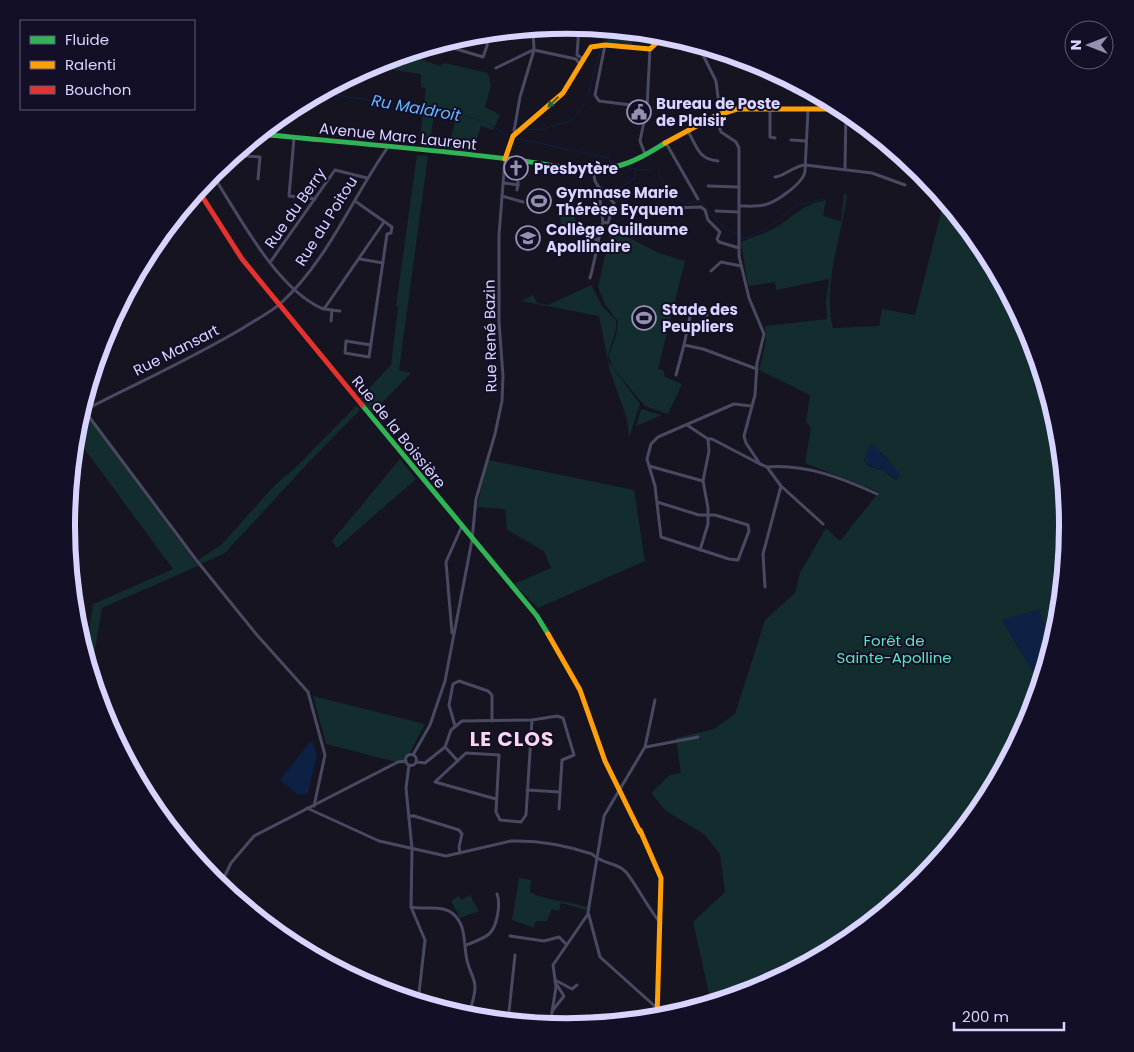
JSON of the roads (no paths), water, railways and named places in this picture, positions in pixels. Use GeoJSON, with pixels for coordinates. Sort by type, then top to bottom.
{"type":"FeatureCollection","features":[{"type":"Feature","properties":{"kind":"main road"},"geometry":{"type":"LineString","coordinates":[[505,159],[514,131],[546,109],[563,94],[579,63],[591,47],[606,45],[650,49],[657,42]]}},
{"type":"Feature","properties":{"kind":"main road","name":"Avenue Marc Laurent"},"geometry":{"type":"LineString","coordinates":[[267,135],[505,159],[563,169],[593,170],[626,164],[717,114],[747,108],[828,110]]}},
{"type":"Feature","properties":{"kind":"main road","name":"Rue de la Boissière"},"geometry":{"type":"LineString","coordinates":[[202,196],[242,259],[461,528],[537,616],[580,690],[600,757],[657,865],[661,878],[658,1010]]}},
{"type":"Feature","properties":{"kind":"street"},"geometry":{"type":"LineString","coordinates":[[579,34],[577,57],[582,58]]}},
{"type":"Feature","properties":{"kind":"street"},"geometry":{"type":"LineString","coordinates":[[514,131],[520,96],[534,50],[533,35]]}},
{"type":"Feature","properties":{"kind":"street"},"geometry":{"type":"LineString","coordinates":[[453,48],[483,57],[487,40]]}},
{"type":"Feature","properties":{"kind":"street"},"geometry":{"type":"LineString","coordinates":[[606,45],[594,95],[599,101],[647,107]]}},
{"type":"Feature","properties":{"kind":"street"},"geometry":{"type":"LineString","coordinates":[[645,154],[640,141],[647,107],[650,49]]}},
{"type":"Feature","properties":{"kind":"street"},"geometry":{"type":"LineString","coordinates":[[496,68],[534,50],[570,57],[578,60],[579,63]]}},
{"type":"Feature","properties":{"kind":"street"},"geometry":{"type":"LineString","coordinates":[[570,57],[577,51]]}},
{"type":"Feature","properties":{"kind":"street"},"geometry":{"type":"LineString","coordinates":[[702,53],[716,80],[717,114],[721,132],[736,142],[739,148],[739,248],[741,266],[749,298],[764,334],[757,369],[755,395],[744,436],[746,443],[760,464]]}},
{"type":"Feature","properties":{"kind":"street"},"geometry":{"type":"LineString","coordinates":[[770,108],[770,137],[775,138]]}},
{"type":"Feature","properties":{"kind":"street"},"geometry":{"type":"LineString","coordinates":[[740,206],[762,206],[774,202],[802,179],[805,165],[808,109]]}},
{"type":"Feature","properties":{"kind":"street"},"geometry":{"type":"LineString","coordinates":[[845,169],[846,121]]}},
{"type":"Feature","properties":{"kind":"street"},"geometry":{"type":"LineString","coordinates":[[688,130],[705,159],[718,161]]}},
{"type":"Feature","properties":{"kind":"street"},"geometry":{"type":"LineString","coordinates":[[294,138],[289,196],[316,199]]}},
{"type":"Feature","properties":{"kind":"street"},"geometry":{"type":"LineString","coordinates":[[791,140],[806,141]]}},
{"type":"Feature","properties":{"kind":"street"},"geometry":{"type":"LineString","coordinates":[[666,142],[698,199]]}},
{"type":"Feature","properties":{"kind":"street","name":"Rue du Poitou"},"geometry":{"type":"LineString","coordinates":[[280,305],[314,264],[388,147]]}},
{"type":"Feature","properties":{"kind":"street"},"geometry":{"type":"LineString","coordinates":[[242,156],[260,158],[258,179]]}},
{"type":"Feature","properties":{"kind":"street","name":"Rue René Bazin"},"geometry":{"type":"LineString","coordinates":[[407,763],[407,756],[413,755],[426,733],[442,691],[472,540],[476,499],[497,426],[503,390],[499,322],[499,234],[505,159]]}},
{"type":"Feature","properties":{"kind":"street"},"geometry":{"type":"LineString","coordinates":[[775,177],[785,176],[796,167],[805,165],[872,173],[906,185]]}},
{"type":"Feature","properties":{"kind":"street","name":"Rue du Berry"},"geometry":{"type":"LineString","coordinates":[[270,261],[335,170],[367,178]]}},
{"type":"Feature","properties":{"kind":"street"},"geometry":{"type":"LineString","coordinates":[[593,170],[595,181],[614,205],[608,223],[603,222]]}},
{"type":"Feature","properties":{"kind":"street"},"geometry":{"type":"LineString","coordinates":[[216,181],[254,240],[294,289],[324,309],[340,311]]}},
{"type":"Feature","properties":{"kind":"street"},"geometry":{"type":"LineString","coordinates":[[504,182],[518,183],[517,190]]}},
{"type":"Feature","properties":{"kind":"street"},"geometry":{"type":"LineString","coordinates":[[590,278],[597,252],[595,245],[603,222],[598,186]]}},
{"type":"Feature","properties":{"kind":"street"},"geometry":{"type":"LineString","coordinates":[[708,186],[740,187]]}},
{"type":"Feature","properties":{"kind":"street"},"geometry":{"type":"LineString","coordinates":[[502,196],[523,202]]}},
{"type":"Feature","properties":{"kind":"street"},"geometry":{"type":"LineString","coordinates":[[355,201],[392,227],[391,233],[387,234],[369,357],[345,353],[346,341],[370,345]]}},
{"type":"Feature","properties":{"kind":"street"},"geometry":{"type":"LineString","coordinates":[[672,208],[701,207],[705,210],[708,220],[720,232],[718,240],[739,248]]}},
{"type":"Feature","properties":{"kind":"street"},"geometry":{"type":"LineString","coordinates":[[716,211],[739,212]]}},
{"type":"Feature","properties":{"kind":"street"},"geometry":{"type":"LineString","coordinates":[[324,309],[384,222]]}},
{"type":"Feature","properties":{"kind":"street"},"geometry":{"type":"LineString","coordinates":[[380,230],[387,234]]}},
{"type":"Feature","properties":{"kind":"street"},"geometry":{"type":"LineString","coordinates":[[577,231],[597,240]]}},
{"type":"Feature","properties":{"kind":"street"},"geometry":{"type":"LineString","coordinates":[[360,259],[383,263]]}},
{"type":"Feature","properties":{"kind":"street"},"geometry":{"type":"LineString","coordinates":[[711,271],[722,262],[741,266]]}},
{"type":"Feature","properties":{"kind":"street","name":"Rue Mansart"},"geometry":{"type":"LineString","coordinates":[[90,407],[203,351],[280,305]]}},
{"type":"Feature","properties":{"kind":"street"},"geometry":{"type":"LineString","coordinates":[[331,321],[332,310]]}},
{"type":"Feature","properties":{"kind":"street"},"geometry":{"type":"LineString","coordinates":[[676,375],[691,312],[707,315]]}},
{"type":"Feature","properties":{"kind":"street"},"geometry":{"type":"LineString","coordinates":[[684,345],[703,349],[757,369]]}},
{"type":"Feature","properties":{"kind":"street"},"geometry":{"type":"LineString","coordinates":[[658,502],[699,515],[715,515],[748,525],[749,531],[738,560],[736,561],[661,537],[657,516],[658,502],[647,458],[651,444],[658,438],[734,404],[751,406]]}},
{"type":"Feature","properties":{"kind":"street"},"geometry":{"type":"LineString","coordinates":[[87,418],[203,569],[257,635],[308,692],[326,755],[314,806]]}},
{"type":"Feature","properties":{"kind":"street"},"geometry":{"type":"LineString","coordinates":[[686,425],[708,439],[712,439],[767,467],[785,465],[806,468],[877,494]]}},
{"type":"Feature","properties":{"kind":"street"},"geometry":{"type":"LineString","coordinates":[[700,550],[708,524],[703,481],[710,451],[708,439]]}},
{"type":"Feature","properties":{"kind":"street"},"geometry":{"type":"LineString","coordinates":[[649,466],[703,481]]}},
{"type":"Feature","properties":{"kind":"street"},"geometry":{"type":"LineString","coordinates":[[767,467],[781,486],[824,524]]}},
{"type":"Feature","properties":{"kind":"street"},"geometry":{"type":"LineString","coordinates":[[765,587],[764,554],[781,486]]}},
{"type":"Feature","properties":{"kind":"street"},"geometry":{"type":"LineString","coordinates":[[453,639],[446,562],[461,528]]}},
{"type":"Feature","properties":{"kind":"street"},"geometry":{"type":"LineString","coordinates":[[451,622],[456,623]]}},
{"type":"Feature","properties":{"kind":"street"},"geometry":{"type":"LineString","coordinates":[[455,726],[449,705],[453,684],[459,682],[492,694],[492,721]]}},
{"type":"Feature","properties":{"kind":"street"},"geometry":{"type":"LineString","coordinates":[[551,1018],[555,981],[553,965],[588,914],[604,816],[645,747],[654,700]]}},
{"type":"Feature","properties":{"kind":"street"},"geometry":{"type":"LineString","coordinates":[[224,878],[231,863],[249,840],[307,808],[396,764],[425,763],[444,747],[451,730],[462,721],[532,720],[557,716],[563,718],[574,755],[562,760],[559,809]]}},
{"type":"Feature","properties":{"kind":"street"},"geometry":{"type":"LineString","coordinates":[[496,799],[435,782],[466,753],[499,755],[496,812],[500,820],[521,822],[526,815],[532,720]]}},
{"type":"Feature","properties":{"kind":"street"},"geometry":{"type":"LineString","coordinates":[[645,747],[698,737]]}},
{"type":"Feature","properties":{"kind":"street"},"geometry":{"type":"LineString","coordinates":[[444,747],[458,761]]}},
{"type":"Feature","properties":{"kind":"street"},"geometry":{"type":"LineString","coordinates":[[413,755],[416,762]]}},
{"type":"Feature","properties":{"kind":"street"},"geometry":{"type":"LineString","coordinates":[[407,763],[406,776],[412,849],[411,907],[425,940],[419,995]]}},
{"type":"Feature","properties":{"kind":"street"},"geometry":{"type":"LineString","coordinates":[[527,790],[560,792]]}},
{"type":"Feature","properties":{"kind":"street"},"geometry":{"type":"LineString","coordinates":[[307,808],[379,841],[446,856],[522,840],[564,846],[592,854],[596,858],[623,869],[650,905],[657,921],[661,923]]}},
{"type":"Feature","properties":{"kind":"street"},"geometry":{"type":"LineString","coordinates":[[409,816],[460,830],[462,834],[459,847],[460,854]]}},
{"type":"Feature","properties":{"kind":"street"},"geometry":{"type":"LineString","coordinates":[[466,945],[491,933],[495,924],[499,902],[497,894]]}},
{"type":"Feature","properties":{"kind":"street"},"geometry":{"type":"LineString","coordinates":[[411,907],[422,910],[442,909],[453,914],[463,930],[467,962],[475,986],[470,1009]]}},
{"type":"Feature","properties":{"kind":"street"},"geometry":{"type":"LineString","coordinates":[[588,914],[600,957],[658,1010]]}},
{"type":"Feature","properties":{"kind":"street"},"geometry":{"type":"LineString","coordinates":[[582,925],[591,926]]}},
{"type":"Feature","properties":{"kind":"street"},"geometry":{"type":"LineString","coordinates":[[510,936],[544,942],[559,937],[566,944]]}},
{"type":"Feature","properties":{"kind":"street"},"geometry":{"type":"LineString","coordinates":[[509,1015],[515,956]]}},
{"type":"Feature","properties":{"kind":"street"},"geometry":{"type":"LineString","coordinates":[[555,981],[574,990],[577,985]]}},
{"type":"Feature","properties":{"kind":"street"},"geometry":{"type":"LineString","coordinates":[[552,1010],[564,996],[555,981]]}},
{"type":"Feature","properties":{"kind":"water"},"geometry":{"type":"Polygon","coordinates":[[[874,445],[899,473],[897,479],[884,471],[865,464],[865,456],[870,446],[874,445]]]}},
{"type":"Feature","properties":{"kind":"water"},"geometry":{"type":"Polygon","coordinates":[[[1039,610],[1047,632],[1035,675],[1002,620],[1039,610]]]}},
{"type":"Feature","properties":{"kind":"water"},"geometry":{"type":"Polygon","coordinates":[[[310,742],[313,743],[317,755],[308,793],[298,795],[280,780],[310,742]]]}},
{"type":"Feature","properties":{"kind":"waterway","name":"Ru Maldroit"},"geometry":{"type":"LineString","coordinates":[[587,97],[601,49]]}},
{"type":"Feature","properties":{"kind":"waterway","name":"Ru Maldroit"},"geometry":{"type":"LineString","coordinates":[[331,95],[453,112],[488,123],[509,137]]}},
{"type":"Feature","properties":{"kind":"waterway","name":"Ru Maldroit"},"geometry":{"type":"LineString","coordinates":[[522,129],[546,130],[550,126],[572,121],[585,104]]}},
{"type":"Feature","properties":{"kind":"waterway"},"geometry":{"type":"LineString","coordinates":[[515,138],[608,158],[612,164]]}},
{"type":"Feature","properties":{"kind":"waterway"},"geometry":{"type":"LineString","coordinates":[[630,168],[651,171]]}},
{"type":"Feature","properties":{"kind":"waterway"},"geometry":{"type":"LineString","coordinates":[[614,192],[635,178],[636,169]]}},
{"type":"Feature","properties":{"kind":"waterway"},"geometry":{"type":"LineString","coordinates":[[658,172],[669,193],[675,198],[688,203],[700,201],[723,227],[737,234]]}},
{"type":"Feature","properties":{"kind":"waterway"},"geometry":{"type":"LineString","coordinates":[[741,236],[742,239],[765,230],[797,205],[824,199]]}},
{"type":"Feature","properties":{"kind":"place","name":"Bureau de Poste de Plaisir"},"geometry":{"type":"Point","coordinates":[639,112]}},
{"type":"Feature","properties":{"kind":"place","name":"Presbytère"},"geometry":{"type":"Point","coordinates":[516,168]}},
{"type":"Feature","properties":{"kind":"place","name":"Gymnase Marie Thérèse Eyquem"},"geometry":{"type":"Point","coordinates":[539,201]}},
{"type":"Feature","properties":{"kind":"place","name":"Collège Guillaume Apollinaire"},"geometry":{"type":"Point","coordinates":[528,238]}},
{"type":"Feature","properties":{"kind":"place","name":"Stade des Peupliers"},"geometry":{"type":"Point","coordinates":[644,318]}},
{"type":"Feature","properties":{"kind":"district","name":"LE CLOS"},"geometry":{"type":"Point","coordinates":[512,739]}},
{"type":"Feature","properties":{"kind":"park label","name":"Forêt de Sainte-Apolline"},"geometry":{"type":"Point","coordinates":[894,648]}}]}
